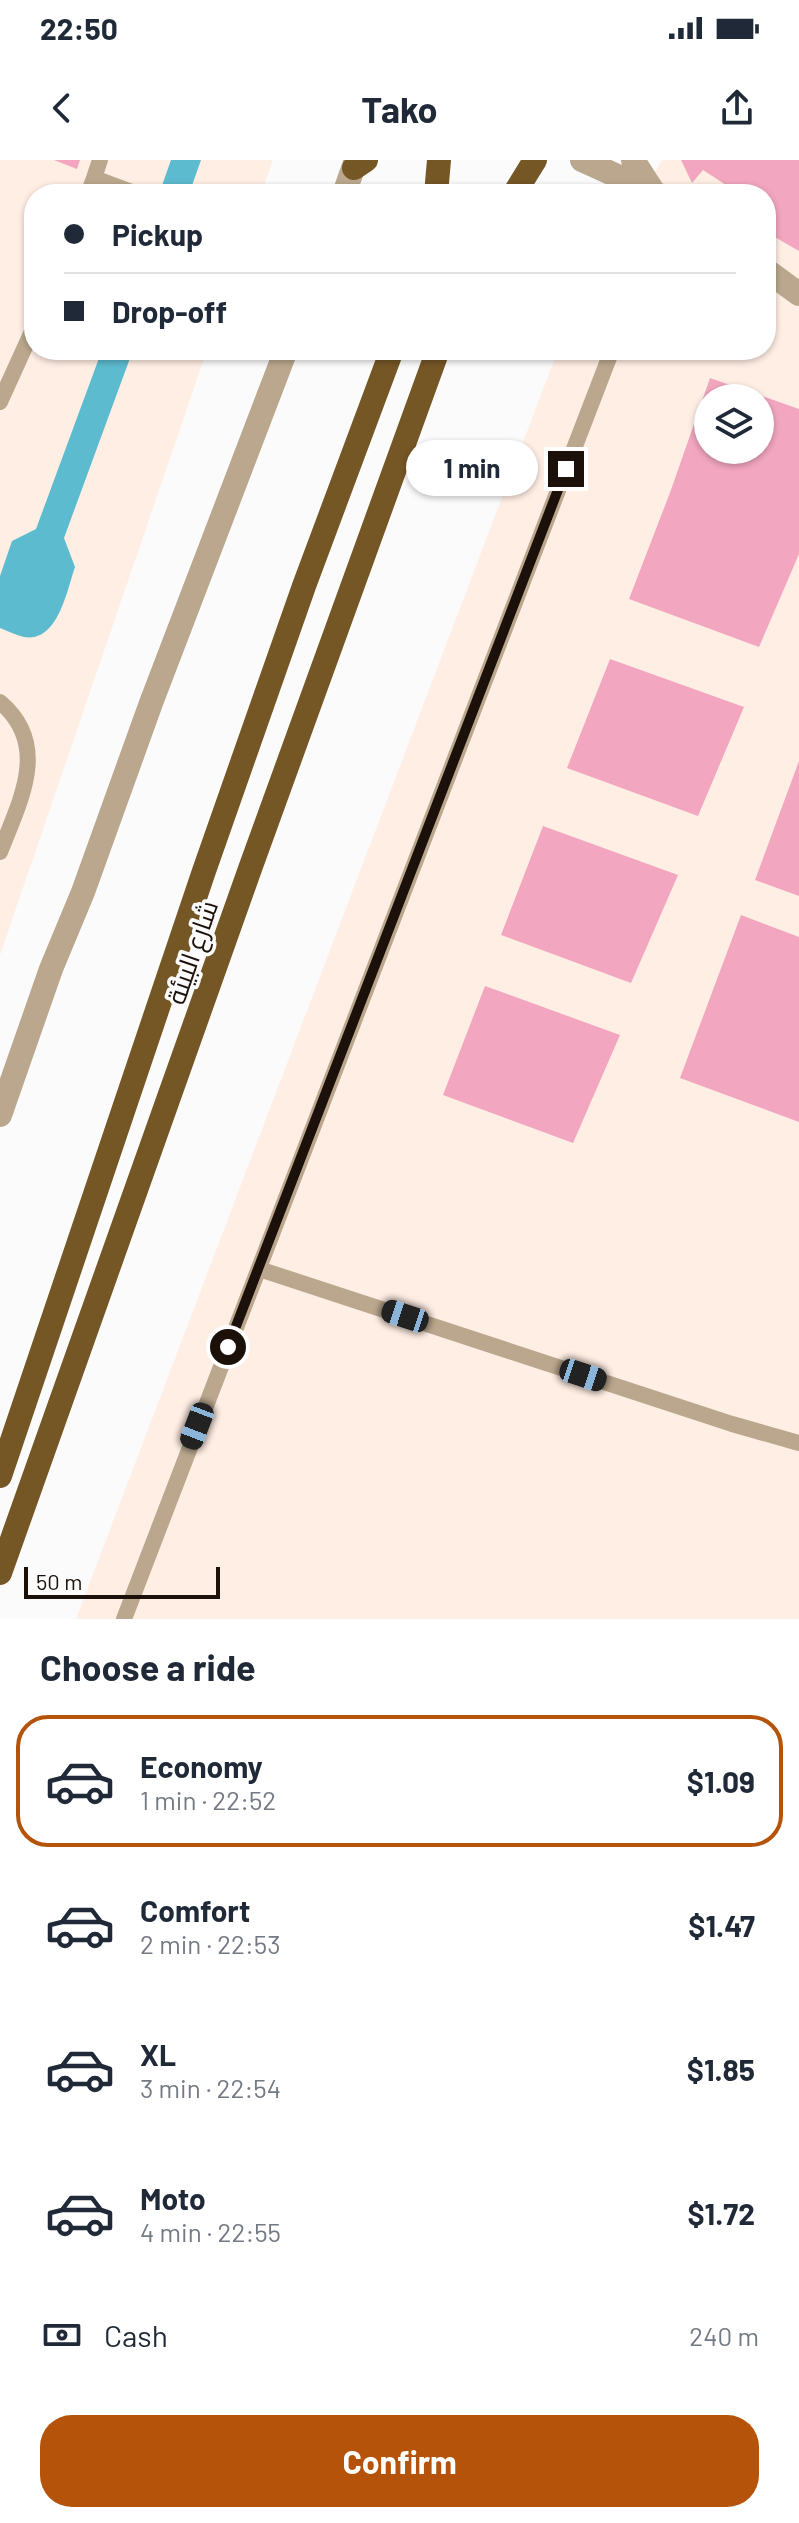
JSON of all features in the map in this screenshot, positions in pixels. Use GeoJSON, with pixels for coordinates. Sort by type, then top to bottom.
{"type":"FeatureCollection","features":[{"type":"Feature","properties":{"kind":"highway"},"geometry":{"type":"LineString","coordinates":[[437,184],[439,160]]}},
{"type":"Feature","properties":{"kind":"highway"},"geometry":{"type":"LineString","coordinates":[[520,184],[535,160]]}},
{"type":"Feature","properties":{"kind":"highway","name":"شارع البيئة"},"geometry":{"type":"LineString","coordinates":[[0,1476],[209,856],[304,586],[388,360]]}},
{"type":"Feature","properties":{"kind":"highway","name":"شارع البيئة"},"geometry":{"type":"LineString","coordinates":[[0,1573],[434,360]]}},
{"type":"Feature","properties":{"kind":"street"},"geometry":{"type":"LineString","coordinates":[[582,160],[637,184]]}},
{"type":"Feature","properties":{"kind":"street"},"geometry":{"type":"LineString","coordinates":[[633,160],[650,184]]}},
{"type":"Feature","properties":{"kind":"street"},"geometry":{"type":"LineString","coordinates":[[349,184],[359,163]]}},
{"type":"Feature","properties":{"kind":"street"},"geometry":{"type":"LineString","coordinates":[[776,277],[799,294]]}},
{"type":"Feature","properties":{"kind":"street"},"geometry":{"type":"LineString","coordinates":[[0,1115],[51,969],[83,892],[151,703],[282,360]]}},
{"type":"Feature","properties":{"kind":"lane"},"geometry":{"type":"LineString","coordinates":[[92,184],[100,160]]}},
{"type":"Feature","properties":{"kind":"lane"},"geometry":{"type":"LineString","coordinates":[[0,402],[24,349]]}},
{"type":"Feature","properties":{"kind":"lane"},"geometry":{"type":"LineString","coordinates":[[124,1619],[608,360]]}},
{"type":"Feature","properties":{"kind":"lane"},"geometry":{"type":"LineString","coordinates":[[0,702],[12,711],[24,734],[29,761],[26,784],[0,852]]}},
{"type":"Feature","properties":{"kind":"lane"},"geometry":{"type":"LineString","coordinates":[[259,1269],[732,1424],[799,1443]]}},
{"type":"Feature","properties":{"kind":"shaded area"},"geometry":{"type":"Polygon","coordinates":[[[0,160],[273,160],[265,184],[24,184],[24,360],[204,360],[0,955],[0,160]]]}},
{"type":"Feature","properties":{"kind":"shaded area"},"geometry":{"type":"Polygon","coordinates":[[[662,160],[799,160],[799,1619],[76,1619],[554,360],[776,360],[776,184],[647,184],[662,160]]]}},
{"type":"Feature","properties":{"kind":"water"},"geometry":{"type":"Polygon","coordinates":[[[171,160],[201,160],[193,184],[163,184],[171,160]]]}},
{"type":"Feature","properties":{"kind":"water"},"geometry":{"type":"Polygon","coordinates":[[[98,360],[129,360],[64,538],[75,567],[64,601],[53,624],[45,632],[36,637],[24,637],[0,628],[0,576],[12,541],[36,529],[98,360]]]}},
{"type":"Feature","properties":{"kind":"building"},"geometry":{"type":"Polygon","coordinates":[[[54,160],[80,160],[77,169],[54,160]]]}},
{"type":"Feature","properties":{"kind":"building"},"geometry":{"type":"Polygon","coordinates":[[[681,160],[799,160],[799,251],[776,238],[776,184],[724,184],[703,170],[692,183],[681,160]]]}},
{"type":"Feature","properties":{"kind":"building"},"geometry":{"type":"Polygon","coordinates":[[[710,378],[727,384],[708,384],[710,378]]]}},
{"type":"Feature","properties":{"kind":"building"},"geometry":{"type":"Polygon","coordinates":[[[774,400],[799,409],[799,554],[759,647],[629,599],[694,424],[694,464],[774,464],[774,400]]]}},
{"type":"Feature","properties":{"kind":"building"},"geometry":{"type":"Polygon","coordinates":[[[610,659],[744,707],[698,816],[567,768],[610,659]]]}},
{"type":"Feature","properties":{"kind":"building"},"geometry":{"type":"Polygon","coordinates":[[[799,761],[799,896],[755,880],[799,761]]]}},
{"type":"Feature","properties":{"kind":"building"},"geometry":{"type":"Polygon","coordinates":[[[543,826],[678,875],[631,983],[501,935],[543,826]]]}},
{"type":"Feature","properties":{"kind":"building"},"geometry":{"type":"Polygon","coordinates":[[[741,915],[799,937],[799,1122],[680,1078],[741,915]]]}},
{"type":"Feature","properties":{"kind":"building"},"geometry":{"type":"Polygon","coordinates":[[[485,986],[620,1035],[573,1143],[443,1095],[485,986]]]}},
{"type":"Feature","properties":{"kind":"route"},"geometry":{"type":"LineString","coordinates":[[228,1347],[566,469]]}}]}
